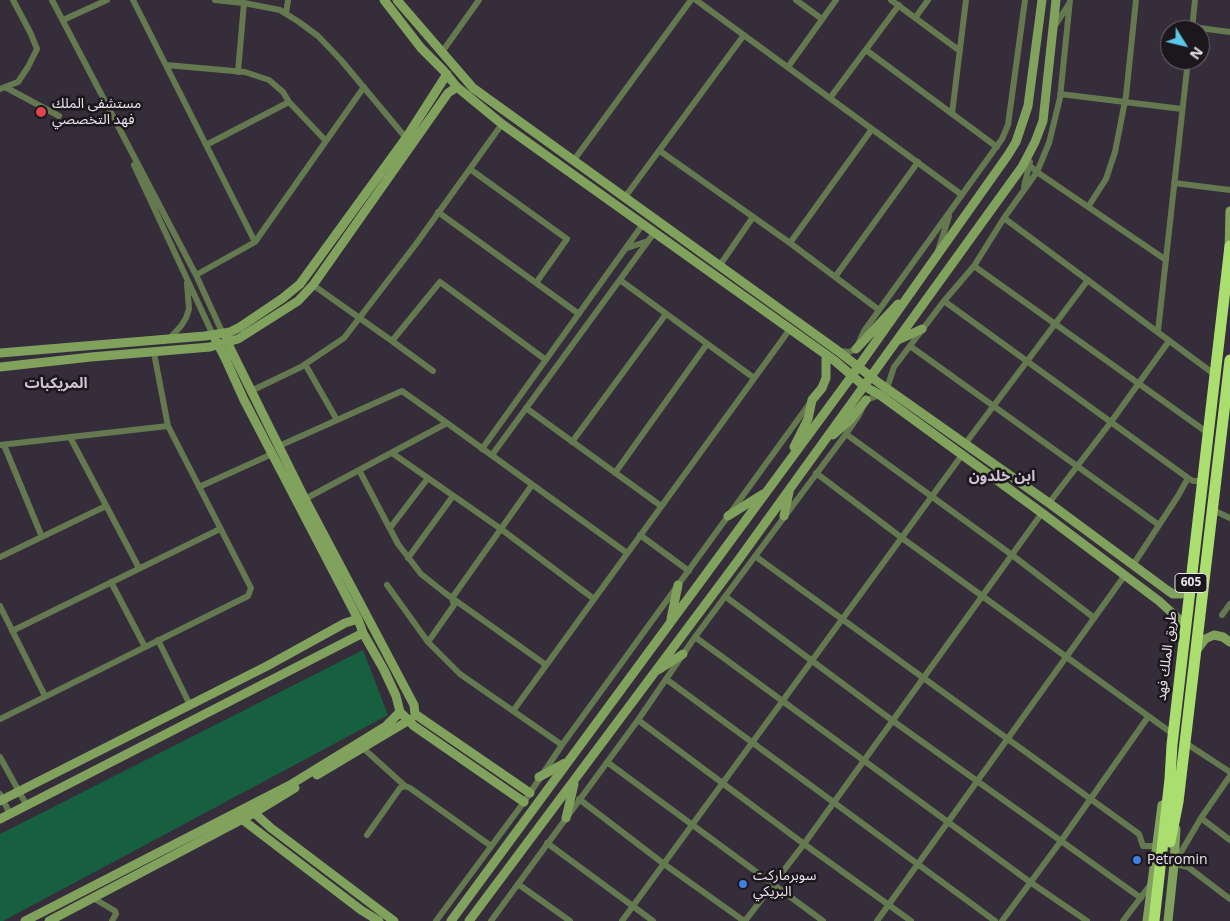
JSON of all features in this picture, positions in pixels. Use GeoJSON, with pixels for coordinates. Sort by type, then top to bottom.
{"type":"FeatureCollection","features":[{"type":"Feature","properties":{"kind":"highway","name":"طريق الملك فهد"},"geometry":{"type":"LineString","coordinates":[[1154,921],[1170,783],[1172,739],[1229,251]]}},
{"type":"Feature","properties":{"kind":"highway","name":"طريق الملك فهد"},"geometry":{"type":"LineString","coordinates":[[1167,920],[1169,847],[1178,802],[1230,360]]}},
{"type":"Feature","properties":{"kind":"street"},"geometry":{"type":"LineString","coordinates":[[2,88],[18,82],[28,67],[36,49],[30,32],[13,0]]}},
{"type":"Feature","properties":{"kind":"street"},"geometry":{"type":"LineString","coordinates":[[52,0],[196,275],[223,334],[223,345],[272,454],[358,619],[362,633],[384,670],[396,696],[400,712],[530,793]]}},
{"type":"Feature","properties":{"kind":"street"},"geometry":{"type":"LineString","coordinates":[[63,20],[107,0]]}},
{"type":"Feature","properties":{"kind":"street"},"geometry":{"type":"LineString","coordinates":[[134,0],[255,242]]}},
{"type":"Feature","properties":{"kind":"street"},"geometry":{"type":"LineString","coordinates":[[215,0],[280,10],[318,36],[341,60],[406,138]]}},
{"type":"Feature","properties":{"kind":"street"},"geometry":{"type":"LineString","coordinates":[[286,14],[288,0]]}},
{"type":"Feature","properties":{"kind":"street"},"geometry":{"type":"LineString","coordinates":[[384,0],[421,48],[457,87],[502,124],[826,355],[851,377],[864,386],[883,392],[964,444],[1167,590],[1174,594],[1181,594],[1186,590],[1191,580]]}},
{"type":"Feature","properties":{"kind":"street"},"geometry":{"type":"LineString","coordinates":[[397,0],[474,88],[871,376],[883,392],[962,455],[1159,600],[1181,621],[1185,628]]}},
{"type":"Feature","properties":{"kind":"street"},"geometry":{"type":"LineString","coordinates":[[442,52],[478,0]]}},
{"type":"Feature","properties":{"kind":"street"},"geometry":{"type":"LineString","coordinates":[[574,160],[691,0]]}},
{"type":"Feature","properties":{"kind":"street"},"geometry":{"type":"LineString","coordinates":[[696,0],[962,195]]}},
{"type":"Feature","properties":{"kind":"street"},"geometry":{"type":"LineString","coordinates":[[796,0],[822,19]]}},
{"type":"Feature","properties":{"kind":"street"},"geometry":{"type":"LineString","coordinates":[[788,67],[836,0]]}},
{"type":"Feature","properties":{"kind":"street"},"geometry":{"type":"LineString","coordinates":[[891,0],[960,51]]}},
{"type":"Feature","properties":{"kind":"street"},"geometry":{"type":"LineString","coordinates":[[915,18],[928,0]]}},
{"type":"Feature","properties":{"kind":"street"},"geometry":{"type":"LineString","coordinates":[[952,114],[966,0]]}},
{"type":"Feature","properties":{"kind":"street"},"geometry":{"type":"LineString","coordinates":[[856,349],[864,331],[997,147],[1008,125],[1025,0]]}},
{"type":"Feature","properties":{"kind":"street"},"geometry":{"type":"LineString","coordinates":[[451,921],[851,377],[974,205],[1016,142],[1028,106],[1031,90],[1042,0]]}},
{"type":"Feature","properties":{"kind":"street"},"geometry":{"type":"LineString","coordinates":[[1022,193],[1044,114],[1056,0]]}},
{"type":"Feature","properties":{"kind":"street"},"geometry":{"type":"LineString","coordinates":[[1088,207],[1106,179],[1115,152],[1125,102],[1136,0]]}},
{"type":"Feature","properties":{"kind":"street"},"geometry":{"type":"LineString","coordinates":[[1193,20],[1195,0]]}},
{"type":"Feature","properties":{"kind":"street"},"geometry":{"type":"LineString","coordinates":[[1053,28],[1070,2]]}},
{"type":"Feature","properties":{"kind":"street"},"geometry":{"type":"LineString","coordinates":[[818,448],[850,420],[866,400],[883,392],[894,367],[944,301],[974,266],[1036,172],[1049,143],[1060,94],[1070,2]]}},
{"type":"Feature","properties":{"kind":"street"},"geometry":{"type":"LineString","coordinates":[[238,72],[244,3]]}},
{"type":"Feature","properties":{"kind":"street"},"geometry":{"type":"LineString","coordinates":[[830,98],[899,5]]}},
{"type":"Feature","properties":{"kind":"street"},"geometry":{"type":"LineString","coordinates":[[1210,30],[1230,32]]}},
{"type":"Feature","properties":{"kind":"street"},"geometry":{"type":"LineString","coordinates":[[626,197],[744,34]]}},
{"type":"Feature","properties":{"kind":"street"},"geometry":{"type":"LineString","coordinates":[[866,50],[997,147]]}},
{"type":"Feature","properties":{"kind":"street"},"geometry":{"type":"LineString","coordinates":[[166,65],[238,72],[269,80],[284,92],[289,102],[326,141]]}},
{"type":"Feature","properties":{"kind":"street"},"geometry":{"type":"LineString","coordinates":[[1158,331],[1187,70]]}},
{"type":"Feature","properties":{"kind":"street"},"geometry":{"type":"LineString","coordinates":[[0,353],[223,334],[240,327],[300,284],[406,138],[446,74]]}},
{"type":"Feature","properties":{"kind":"street"},"geometry":{"type":"LineString","coordinates":[[196,275],[255,242],[364,87]]}},
{"type":"Feature","properties":{"kind":"street"},"geometry":{"type":"LineString","coordinates":[[0,367],[223,345],[238,339],[298,300],[314,285],[434,116],[448,93],[457,87]]}},
{"type":"Feature","properties":{"kind":"street"},"geometry":{"type":"LineString","coordinates":[[2,88],[59,116]]}},
{"type":"Feature","properties":{"kind":"street"},"geometry":{"type":"LineString","coordinates":[[1060,94],[1182,109]]}},
{"type":"Feature","properties":{"kind":"street"},"geometry":{"type":"LineString","coordinates":[[206,145],[289,102]]}},
{"type":"Feature","properties":{"kind":"street"},"geometry":{"type":"LineString","coordinates":[[251,391],[305,364],[344,338],[502,124]]}},
{"type":"Feature","properties":{"kind":"street"},"geometry":{"type":"LineString","coordinates":[[25,921],[251,810],[363,748],[412,718],[414,705],[305,499],[251,391],[223,345],[213,335],[168,234],[140,178],[120,129]]}},
{"type":"Feature","properties":{"kind":"street"},"geometry":{"type":"LineString","coordinates":[[790,244],[872,129]]}},
{"type":"Feature","properties":{"kind":"street"},"geometry":{"type":"LineString","coordinates":[[469,921],[575,780],[898,340],[1022,168],[1035,142]]}},
{"type":"Feature","properties":{"kind":"street"},"geometry":{"type":"LineString","coordinates":[[660,151],[879,310]]}},
{"type":"Feature","properties":{"kind":"street"},"geometry":{"type":"LineString","coordinates":[[834,277],[918,162]]}},
{"type":"Feature","properties":{"kind":"street"},"geometry":{"type":"LineString","coordinates":[[1029,165],[1036,172],[1166,260]]}},
{"type":"Feature","properties":{"kind":"street"},"geometry":{"type":"LineString","coordinates":[[470,169],[567,239],[536,283]]}},
{"type":"Feature","properties":{"kind":"street"},"geometry":{"type":"LineString","coordinates":[[1174,183],[1230,190]]}},
{"type":"Feature","properties":{"kind":"street"},"geometry":{"type":"LineString","coordinates":[[935,259],[952,210]]}},
{"type":"Feature","properties":{"kind":"street"},"geometry":{"type":"LineString","coordinates":[[1229,251],[1230,211]]}},
{"type":"Feature","properties":{"kind":"street"},"geometry":{"type":"LineString","coordinates":[[438,212],[579,314]]}},
{"type":"Feature","properties":{"kind":"street"},"geometry":{"type":"LineString","coordinates":[[720,265],[753,217]]}},
{"type":"Feature","properties":{"kind":"street"},"geometry":{"type":"LineString","coordinates":[[1004,218],[1214,374]]}},
{"type":"Feature","properties":{"kind":"street"},"geometry":{"type":"LineString","coordinates":[[482,449],[643,224]]}},
{"type":"Feature","properties":{"kind":"street"},"geometry":{"type":"LineString","coordinates":[[492,456],[654,232]]}},
{"type":"Feature","properties":{"kind":"street"},"geometry":{"type":"LineString","coordinates":[[626,249],[648,241]]}},
{"type":"Feature","properties":{"kind":"street"},"geometry":{"type":"LineString","coordinates":[[974,266],[1208,433]]}},
{"type":"Feature","properties":{"kind":"street"},"geometry":{"type":"LineString","coordinates":[[169,339],[181,326],[189,308],[187,279]]}},
{"type":"Feature","properties":{"kind":"street"},"geometry":{"type":"LineString","coordinates":[[620,280],[754,378]]}},
{"type":"Feature","properties":{"kind":"street"},"geometry":{"type":"LineString","coordinates":[[964,444],[994,407],[1088,280]]}},
{"type":"Feature","properties":{"kind":"street"},"geometry":{"type":"LineString","coordinates":[[392,341],[440,282],[546,360]]}},
{"type":"Feature","properties":{"kind":"street"},"geometry":{"type":"LineString","coordinates":[[314,285],[433,371]]}},
{"type":"Feature","properties":{"kind":"street"},"geometry":{"type":"LineString","coordinates":[[838,351],[849,352],[856,349],[886,315],[913,290]]}},
{"type":"Feature","properties":{"kind":"street"},"geometry":{"type":"LineString","coordinates":[[944,301],[1188,478],[1193,481],[1202,480]]}},
{"type":"Feature","properties":{"kind":"street"},"geometry":{"type":"LineString","coordinates":[[572,442],[666,314]]}},
{"type":"Feature","properties":{"kind":"street"},"geometry":{"type":"LineString","coordinates":[[513,711],[790,329]]}},
{"type":"Feature","properties":{"kind":"street"},"geometry":{"type":"LineString","coordinates":[[898,340],[922,329]]}},
{"type":"Feature","properties":{"kind":"street"},"geometry":{"type":"LineString","coordinates":[[1048,503],[1111,422],[1169,341]]}},
{"type":"Feature","properties":{"kind":"street"},"geometry":{"type":"LineString","coordinates":[[91,357],[100,352],[116,349],[120,343]]}},
{"type":"Feature","properties":{"kind":"street"},"geometry":{"type":"LineString","coordinates":[[615,472],[707,344]]}},
{"type":"Feature","properties":{"kind":"street"},"geometry":{"type":"LineString","coordinates":[[910,346],[1158,525]]}},
{"type":"Feature","properties":{"kind":"street"},"geometry":{"type":"LineString","coordinates":[[0,719],[248,596],[251,588],[168,426],[154,353]]}},
{"type":"Feature","properties":{"kind":"street"},"geometry":{"type":"LineString","coordinates":[[436,921],[822,388],[826,378],[826,355]]}},
{"type":"Feature","properties":{"kind":"street"},"geometry":{"type":"LineString","coordinates":[[305,364],[337,420]]}},
{"type":"Feature","properties":{"kind":"street"},"geometry":{"type":"LineString","coordinates":[[279,446],[402,391],[627,553]]}},
{"type":"Feature","properties":{"kind":"street"},"geometry":{"type":"LineString","coordinates":[[786,464],[808,419],[812,400]]}},
{"type":"Feature","properties":{"kind":"street"},"geometry":{"type":"LineString","coordinates":[[491,921],[638,720],[695,637],[846,434],[859,415],[866,400]]}},
{"type":"Feature","properties":{"kind":"street"},"geometry":{"type":"LineString","coordinates":[[526,408],[661,506]]}},
{"type":"Feature","properties":{"kind":"street"},"geometry":{"type":"LineString","coordinates":[[305,499],[447,423]]}},
{"type":"Feature","properties":{"kind":"street"},"geometry":{"type":"LineString","coordinates":[[42,537],[2,445],[168,426]]}},
{"type":"Feature","properties":{"kind":"street"},"geometry":{"type":"LineString","coordinates":[[846,434],[1094,617]]}},
{"type":"Feature","properties":{"kind":"street"},"geometry":{"type":"LineString","coordinates":[[70,437],[139,568]]}},
{"type":"Feature","properties":{"kind":"street"},"geometry":{"type":"LineString","coordinates":[[392,453],[501,529],[594,599]]}},
{"type":"Feature","properties":{"kind":"street"},"geometry":{"type":"LineString","coordinates":[[199,487],[272,454]]}},
{"type":"Feature","properties":{"kind":"street"},"geometry":{"type":"LineString","coordinates":[[622,921],[962,455]]}},
{"type":"Feature","properties":{"kind":"street"},"geometry":{"type":"LineString","coordinates":[[359,470],[398,544],[421,574],[546,665]]}},
{"type":"Feature","properties":{"kind":"street"},"geometry":{"type":"LineString","coordinates":[[816,473],[1148,717],[1172,739],[1147,921]]}},
{"type":"Feature","properties":{"kind":"street"},"geometry":{"type":"LineString","coordinates":[[390,528],[428,478]]}},
{"type":"Feature","properties":{"kind":"street"},"geometry":{"type":"LineString","coordinates":[[1133,565],[1188,478]]}},
{"type":"Feature","properties":{"kind":"street"},"geometry":{"type":"LineString","coordinates":[[428,642],[454,606],[452,598],[532,485]]}},
{"type":"Feature","properties":{"kind":"street"},"geometry":{"type":"LineString","coordinates":[[784,516],[789,488]]}},
{"type":"Feature","properties":{"kind":"street"},"geometry":{"type":"LineString","coordinates":[[728,516],[767,491]]}},
{"type":"Feature","properties":{"kind":"street"},"geometry":{"type":"LineString","coordinates":[[408,558],[453,496]]}},
{"type":"Feature","properties":{"kind":"street"},"geometry":{"type":"LineString","coordinates":[[0,558],[106,506]]}},
{"type":"Feature","properties":{"kind":"street"},"geometry":{"type":"LineString","coordinates":[[1212,510],[1230,518]]}},
{"type":"Feature","properties":{"kind":"street"},"geometry":{"type":"LineString","coordinates":[[579,799],[664,864],[745,921],[804,844],[1042,513]]}},
{"type":"Feature","properties":{"kind":"street"},"geometry":{"type":"LineString","coordinates":[[12,631],[220,529]]}},
{"type":"Feature","properties":{"kind":"street"},"geometry":{"type":"LineString","coordinates":[[640,536],[689,571]]}},
{"type":"Feature","properties":{"kind":"street"},"geometry":{"type":"LineString","coordinates":[[756,556],[842,620],[1091,798],[1139,834],[1143,846],[1156,846]]}},
{"type":"Feature","properties":{"kind":"street"},"geometry":{"type":"LineString","coordinates":[[876,921],[1125,575]]}},
{"type":"Feature","properties":{"kind":"street"},"geometry":{"type":"LineString","coordinates":[[111,582],[145,646]]}},
{"type":"Feature","properties":{"kind":"street"},"geometry":{"type":"LineString","coordinates":[[387,585],[428,642],[460,674],[562,745]]}},
{"type":"Feature","properties":{"kind":"street"},"geometry":{"type":"LineString","coordinates":[[670,623],[678,585]]}},
{"type":"Feature","properties":{"kind":"street"},"geometry":{"type":"LineString","coordinates":[[1159,600],[1167,600],[1169,596],[1167,590]]}},
{"type":"Feature","properties":{"kind":"street"},"geometry":{"type":"LineString","coordinates":[[726,597],[893,721],[1141,898]]}},
{"type":"Feature","properties":{"kind":"street"},"geometry":{"type":"LineString","coordinates":[[1222,615],[1230,604]]}},
{"type":"Feature","properties":{"kind":"street"},"geometry":{"type":"LineString","coordinates":[[0,606],[44,696]]}},
{"type":"Feature","properties":{"kind":"street"},"geometry":{"type":"LineString","coordinates":[[10,814],[1,798],[18,792],[267,666],[345,623],[358,619]]}},
{"type":"Feature","properties":{"kind":"street"},"geometry":{"type":"LineString","coordinates":[[0,819],[362,633]]}},
{"type":"Feature","properties":{"kind":"street"},"geometry":{"type":"LineString","coordinates":[[1196,651],[1205,640],[1214,635],[1230,642]]}},
{"type":"Feature","properties":{"kind":"street"},"geometry":{"type":"LineString","coordinates":[[695,637],[1030,882],[1087,921]]}},
{"type":"Feature","properties":{"kind":"street"},"geometry":{"type":"LineString","coordinates":[[158,640],[190,705]]}},
{"type":"Feature","properties":{"kind":"street"},"geometry":{"type":"LineString","coordinates":[[654,673],[683,654]]}},
{"type":"Feature","properties":{"kind":"street"},"geometry":{"type":"LineString","coordinates":[[666,679],[996,921]]}},
{"type":"Feature","properties":{"kind":"street"},"geometry":{"type":"LineString","coordinates":[[251,810],[386,726],[400,712]]}},
{"type":"Feature","properties":{"kind":"street"},"geometry":{"type":"LineString","coordinates":[[1002,921],[1148,717]]}},
{"type":"Feature","properties":{"kind":"street"},"geometry":{"type":"LineString","coordinates":[[412,718],[524,802]]}},
{"type":"Feature","properties":{"kind":"street"},"geometry":{"type":"LineString","coordinates":[[638,720],[911,921]]}},
{"type":"Feature","properties":{"kind":"street"},"geometry":{"type":"LineString","coordinates":[[1184,742],[1230,772]]}},
{"type":"Feature","properties":{"kind":"street"},"geometry":{"type":"LineString","coordinates":[[363,748],[405,786],[491,846]]}},
{"type":"Feature","properties":{"kind":"street"},"geometry":{"type":"LineString","coordinates":[[0,757],[27,806]]}},
{"type":"Feature","properties":{"kind":"street"},"geometry":{"type":"LineString","coordinates":[[539,777],[568,762]]}},
{"type":"Feature","properties":{"kind":"street"},"geometry":{"type":"LineString","coordinates":[[607,762],[823,921]]}},
{"type":"Feature","properties":{"kind":"street"},"geometry":{"type":"LineString","coordinates":[[1174,864],[1201,818],[1230,776]]}},
{"type":"Feature","properties":{"kind":"street"},"geometry":{"type":"LineString","coordinates":[[566,818],[575,780]]}},
{"type":"Feature","properties":{"kind":"street"},"geometry":{"type":"LineString","coordinates":[[367,835],[400,788],[405,786]]}},
{"type":"Feature","properties":{"kind":"street"},"geometry":{"type":"LineString","coordinates":[[1167,920],[1174,864],[1178,802]]}},
{"type":"Feature","properties":{"kind":"street"},"geometry":{"type":"LineString","coordinates":[[251,810],[394,921]]}},
{"type":"Feature","properties":{"kind":"street"},"geometry":{"type":"LineString","coordinates":[[49,921],[239,816]]}},
{"type":"Feature","properties":{"kind":"street"},"geometry":{"type":"LineString","coordinates":[[239,816],[361,910],[379,921]]}},
{"type":"Feature","properties":{"kind":"street"},"geometry":{"type":"LineString","coordinates":[[1201,818],[1230,840]]}},
{"type":"Feature","properties":{"kind":"street"},"geometry":{"type":"LineString","coordinates":[[547,843],[653,921]]}},
{"type":"Feature","properties":{"kind":"street"},"geometry":{"type":"LineString","coordinates":[[1174,864],[1188,867],[1230,899]]}},
{"type":"Feature","properties":{"kind":"street"},"geometry":{"type":"LineString","coordinates":[[1123,921],[1152,882]]}},
{"type":"Feature","properties":{"kind":"street"},"geometry":{"type":"LineString","coordinates":[[518,884],[570,921]]}},
{"type":"Feature","properties":{"kind":"street"},"geometry":{"type":"LineString","coordinates":[[93,898],[115,911],[116,914],[112,921]]}},
{"type":"Feature","properties":{"kind":"green space"},"geometry":{"type":"Polygon","coordinates":[[[363,650],[388,715],[0,921],[0,834],[363,650]]]}},
{"type":"Feature","properties":{"kind":"place","name":"مستشفى الملك فهد التخصصي"},"geometry":{"type":"Point","coordinates":[41,112]}},
{"type":"Feature","properties":{"kind":"place","name":"Petromin"},"geometry":{"type":"Point","coordinates":[1137,860]}},
{"type":"Feature","properties":{"kind":"place","name":"سوبرماركت البريكي"},"geometry":{"type":"Point","coordinates":[743,884]}},
{"type":"Feature","properties":{"kind":"district","name":"المريكبات"},"geometry":{"type":"Point","coordinates":[56,384]}},
{"type":"Feature","properties":{"kind":"district","name":"ابن خلدون"},"geometry":{"type":"Point","coordinates":[1002,477]}}]}
